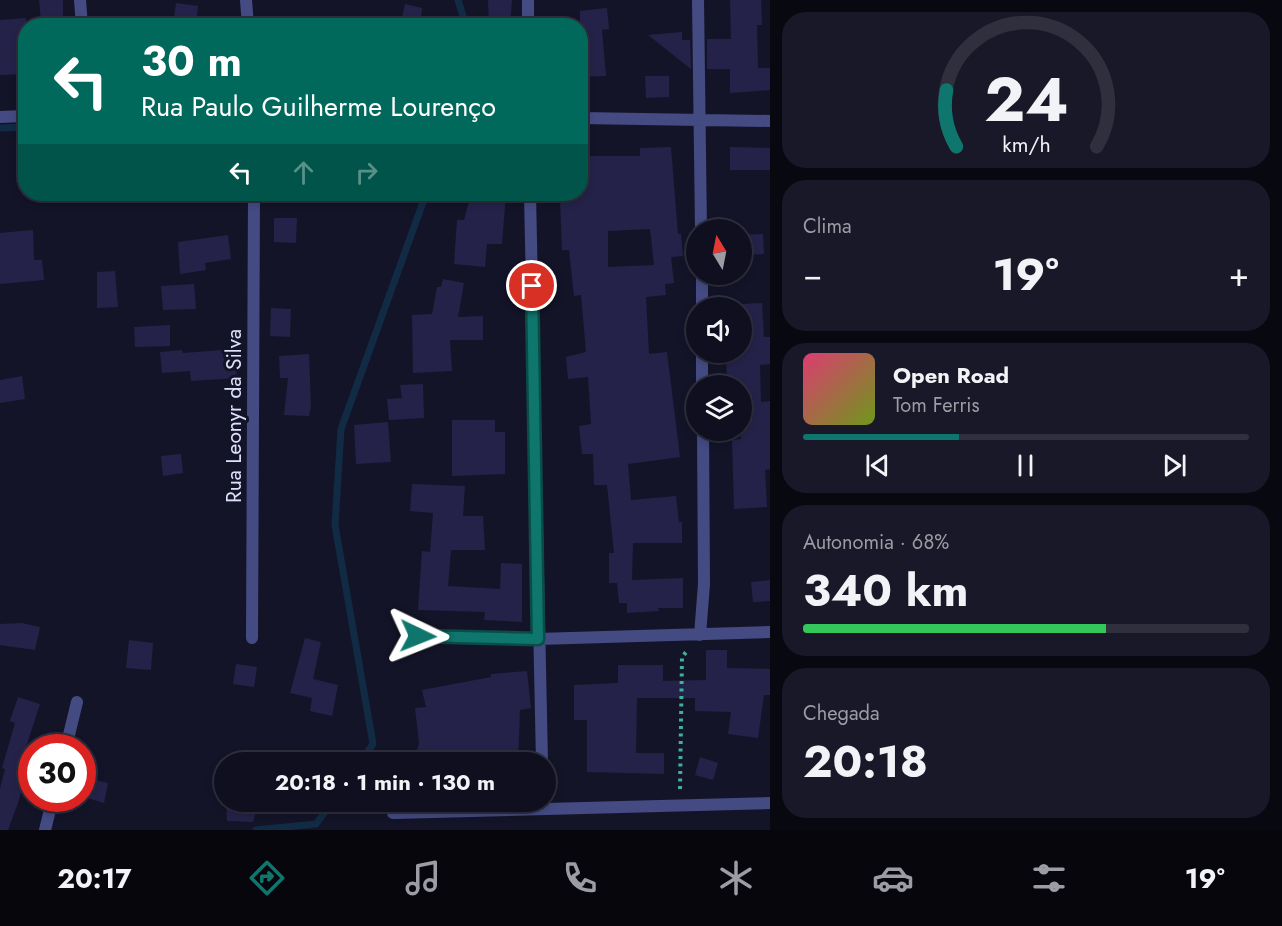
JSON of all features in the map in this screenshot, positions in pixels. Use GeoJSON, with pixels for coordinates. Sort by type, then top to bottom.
{"type":"FeatureCollection","features":[{"type":"Feature","properties":{"kind":"street"},"geometry":{"type":"LineString","coordinates":[[80,0],[81,18]]}},
{"type":"Feature","properties":{"kind":"street"},"geometry":{"type":"LineString","coordinates":[[246,0],[247,18]]}},
{"type":"Feature","properties":{"kind":"street"},"geometry":{"type":"LineString","coordinates":[[528,0],[528,18]]}},
{"type":"Feature","properties":{"kind":"street"},"geometry":{"type":"LineString","coordinates":[[698,0],[701,219]]}},
{"type":"Feature","properties":{"kind":"street"},"geometry":{"type":"LineString","coordinates":[[0,117],[18,116]]}},
{"type":"Feature","properties":{"kind":"street"},"geometry":{"type":"LineString","coordinates":[[588,118],[770,121]]}},
{"type":"Feature","properties":{"kind":"street","name":"Rua Leonyr da Silva"},"geometry":{"type":"LineString","coordinates":[[252,638],[254,201]]}},
{"type":"Feature","properties":{"kind":"street"},"geometry":{"type":"LineString","coordinates":[[530,201],[542,752]]}},
{"type":"Feature","properties":{"kind":"street"},"geometry":{"type":"LineString","coordinates":[[700,635],[704,584],[703,441]]}},
{"type":"Feature","properties":{"kind":"street"},"geometry":{"type":"LineString","coordinates":[[418,636],[538,639],[770,632]]}},
{"type":"Feature","properties":{"kind":"street"},"geometry":{"type":"LineString","coordinates":[[69,734],[77,702]]}},
{"type":"Feature","properties":{"kind":"street"},"geometry":{"type":"LineString","coordinates":[[556,804],[680,805],[770,802]]}},
{"type":"Feature","properties":{"kind":"street"},"geometry":{"type":"LineString","coordinates":[[45,830],[50,812]]}},
{"type":"Feature","properties":{"kind":"street"},"geometry":{"type":"LineString","coordinates":[[393,813],[410,812]]}},
{"type":"Feature","properties":{"kind":"path"},"geometry":{"type":"LineString","coordinates":[[680,805],[682,657],[700,635]]}},
{"type":"Feature","properties":{"kind":"building"},"geometry":{"type":"Polygon","coordinates":[[[39,0],[63,0],[63,18],[41,18],[39,0]]]}},
{"type":"Feature","properties":{"kind":"building"},"geometry":{"type":"Polygon","coordinates":[[[488,0],[512,0],[511,18],[489,18],[488,0]]]}},
{"type":"Feature","properties":{"kind":"building"},"geometry":{"type":"Polygon","coordinates":[[[730,0],[761,0],[762,25],[757,25],[758,68],[770,68],[770,90],[730,93],[730,69],[707,69],[707,39],[731,39],[730,0]]]}},
{"type":"Feature","properties":{"kind":"building"},"geometry":{"type":"Polygon","coordinates":[[[176,3],[198,6],[197,18],[174,18],[176,3]]]}},
{"type":"Feature","properties":{"kind":"building"},"geometry":{"type":"Polygon","coordinates":[[[405,4],[422,8],[421,18],[402,18],[405,4]]]}},
{"type":"Feature","properties":{"kind":"building"},"geometry":{"type":"Polygon","coordinates":[[[607,8],[609,29],[602,30],[606,76],[588,77],[588,18],[580,18],[580,11],[607,8]]]}},
{"type":"Feature","properties":{"kind":"building"},"geometry":{"type":"Polygon","coordinates":[[[18,19],[18,74],[0,75],[0,20],[18,19]]]}},
{"type":"Feature","properties":{"kind":"building"},"geometry":{"type":"Polygon","coordinates":[[[682,32],[682,40],[690,40],[691,69],[648,35],[682,32]]]}},
{"type":"Feature","properties":{"kind":"building"},"geometry":{"type":"Polygon","coordinates":[[[645,76],[669,76],[669,97],[646,98],[645,76]]]}},
{"type":"Feature","properties":{"kind":"building"},"geometry":{"type":"Polygon","coordinates":[[[671,147],[678,234],[681,234],[683,256],[671,257],[674,283],[665,284],[666,295],[646,297],[649,354],[667,352],[680,457],[628,464],[631,500],[676,496],[679,522],[682,522],[682,543],[633,543],[632,580],[683,578],[683,608],[658,608],[659,611],[627,613],[627,603],[619,603],[617,583],[609,583],[609,553],[614,553],[607,485],[594,485],[593,454],[582,454],[579,426],[591,424],[588,377],[568,379],[566,357],[586,352],[581,295],[574,296],[569,250],[562,250],[560,201],[588,201],[588,156],[640,156],[640,148],[671,147]],[[650,229],[608,231],[608,267],[654,265],[650,229]]]}},
{"type":"Feature","properties":{"kind":"building"},"geometry":{"type":"Polygon","coordinates":[[[730,147],[770,148],[770,170],[730,170],[730,147]]]}},
{"type":"Feature","properties":{"kind":"building"},"geometry":{"type":"Polygon","coordinates":[[[469,201],[505,201],[502,244],[487,244],[485,267],[454,264],[457,220],[464,220],[469,201]]]}},
{"type":"Feature","properties":{"kind":"building"},"geometry":{"type":"Polygon","coordinates":[[[274,218],[297,218],[296,243],[274,242],[274,218]]]}},
{"type":"Feature","properties":{"kind":"building"},"geometry":{"type":"Polygon","coordinates":[[[33,230],[34,260],[42,260],[44,280],[0,284],[0,233],[33,230]]]}},
{"type":"Feature","properties":{"kind":"building"},"geometry":{"type":"Polygon","coordinates":[[[752,234],[763,234],[764,254],[752,255],[752,234]]]}},
{"type":"Feature","properties":{"kind":"building"},"geometry":{"type":"Polygon","coordinates":[[[228,235],[231,259],[205,263],[206,270],[180,274],[178,242],[228,235]]]}},
{"type":"Feature","properties":{"kind":"building"},"geometry":{"type":"Polygon","coordinates":[[[115,271],[118,307],[97,308],[97,272],[115,271]]]}},
{"type":"Feature","properties":{"kind":"building"},"geometry":{"type":"Polygon","coordinates":[[[443,279],[464,283],[458,317],[483,316],[483,340],[450,340],[452,371],[413,373],[412,315],[432,314],[437,287],[441,287],[443,279]]]}},
{"type":"Feature","properties":{"kind":"building"},"geometry":{"type":"Polygon","coordinates":[[[194,284],[196,309],[163,310],[161,286],[194,284]]]}},
{"type":"Feature","properties":{"kind":"building"},"geometry":{"type":"Polygon","coordinates":[[[752,303],[762,303],[764,337],[770,337],[770,364],[760,365],[761,402],[770,401],[770,469],[765,470],[767,507],[734,509],[732,441],[752,441],[752,375],[727,375],[726,363],[752,363],[752,303]]]}},
{"type":"Feature","properties":{"kind":"building"},"geometry":{"type":"Polygon","coordinates":[[[271,308],[291,309],[290,337],[270,336],[271,308]]]}},
{"type":"Feature","properties":{"kind":"building"},"geometry":{"type":"Polygon","coordinates":[[[170,325],[170,346],[135,347],[134,327],[170,325]]]}},
{"type":"Feature","properties":{"kind":"building"},"geometry":{"type":"Polygon","coordinates":[[[235,349],[237,378],[191,381],[190,371],[162,373],[160,352],[182,350],[183,353],[235,349]]]}},
{"type":"Feature","properties":{"kind":"building"},"geometry":{"type":"Polygon","coordinates":[[[309,354],[311,406],[309,416],[284,415],[288,378],[280,378],[279,356],[309,354]]]}},
{"type":"Feature","properties":{"kind":"building"},"geometry":{"type":"Polygon","coordinates":[[[22,376],[25,399],[0,403],[0,380],[22,376]]]}},
{"type":"Feature","properties":{"kind":"building"},"geometry":{"type":"Polygon","coordinates":[[[423,384],[424,418],[389,420],[387,399],[402,398],[400,385],[423,384]]]}},
{"type":"Feature","properties":{"kind":"building"},"geometry":{"type":"Polygon","coordinates":[[[452,420],[495,420],[495,432],[505,432],[505,474],[452,476],[452,420]]]}},
{"type":"Feature","properties":{"kind":"building"},"geometry":{"type":"Polygon","coordinates":[[[388,422],[391,462],[356,464],[354,425],[388,422]]]}},
{"type":"Feature","properties":{"kind":"building"},"geometry":{"type":"Polygon","coordinates":[[[181,454],[183,473],[163,476],[161,456],[181,454]]]}},
{"type":"Feature","properties":{"kind":"building"},"geometry":{"type":"Polygon","coordinates":[[[412,484],[465,486],[463,516],[483,516],[485,550],[451,550],[448,586],[500,589],[501,563],[522,564],[522,622],[484,620],[485,612],[418,610],[422,551],[430,552],[433,513],[410,511],[412,484]]]}},
{"type":"Feature","properties":{"kind":"building"},"geometry":{"type":"Polygon","coordinates":[[[770,580],[770,601],[753,602],[751,582],[770,580]]]}},
{"type":"Feature","properties":{"kind":"building"},"geometry":{"type":"Polygon","coordinates":[[[22,623],[40,627],[35,650],[0,645],[0,624],[22,623]]]}},
{"type":"Feature","properties":{"kind":"building"},"geometry":{"type":"Polygon","coordinates":[[[305,638],[321,642],[313,679],[338,685],[332,716],[310,711],[312,698],[290,693],[305,638]]]}},
{"type":"Feature","properties":{"kind":"building"},"geometry":{"type":"Polygon","coordinates":[[[129,640],[153,643],[151,670],[126,668],[129,640]]]}},
{"type":"Feature","properties":{"kind":"building"},"geometry":{"type":"Polygon","coordinates":[[[706,650],[727,650],[727,668],[770,669],[770,695],[764,695],[758,738],[728,734],[731,712],[695,711],[695,698],[637,698],[636,753],[664,753],[664,774],[587,772],[587,720],[574,720],[574,685],[618,683],[618,665],[663,665],[663,681],[706,680],[706,650]]]}},
{"type":"Feature","properties":{"kind":"building"},"geometry":{"type":"Polygon","coordinates":[[[236,664],[257,667],[254,687],[233,684],[236,664]]]}},
{"type":"Feature","properties":{"kind":"building"},"geometry":{"type":"Polygon","coordinates":[[[527,671],[531,708],[520,710],[518,752],[417,752],[419,743],[415,708],[426,707],[422,690],[491,677],[491,674],[527,671]]]}},
{"type":"Feature","properties":{"kind":"building"},"geometry":{"type":"Polygon","coordinates":[[[18,697],[40,704],[30,734],[18,734],[18,803],[8,830],[0,830],[0,789],[5,769],[2,768],[15,723],[10,721],[18,697]]]}},
{"type":"Feature","properties":{"kind":"building"},"geometry":{"type":"Polygon","coordinates":[[[700,757],[718,763],[713,780],[695,775],[700,757]]]}},
{"type":"Feature","properties":{"kind":"building"},"geometry":{"type":"Polygon","coordinates":[[[96,780],[108,783],[104,803],[96,801],[96,780]]]}},
{"type":"Feature","properties":{"kind":"building"},"geometry":{"type":"Polygon","coordinates":[[[227,812],[256,812],[253,822],[227,821],[227,812]]]}},
{"type":"Feature","properties":{"kind":"waterway"},"geometry":{"type":"LineString","coordinates":[[458,0],[464,18]]}},
{"type":"Feature","properties":{"kind":"waterway"},"geometry":{"type":"LineString","coordinates":[[0,128],[18,127]]}},
{"type":"Feature","properties":{"kind":"waterway"},"geometry":{"type":"LineString","coordinates":[[367,752],[373,744],[335,525],[341,429],[423,201]]}},
{"type":"Feature","properties":{"kind":"waterway"},"geometry":{"type":"LineString","coordinates":[[256,830],[316,824],[325,812]]}},
{"type":"Feature","properties":{"kind":"route"},"geometry":{"type":"LineString","coordinates":[[418,636],[538,639],[532,286]]}}]}
